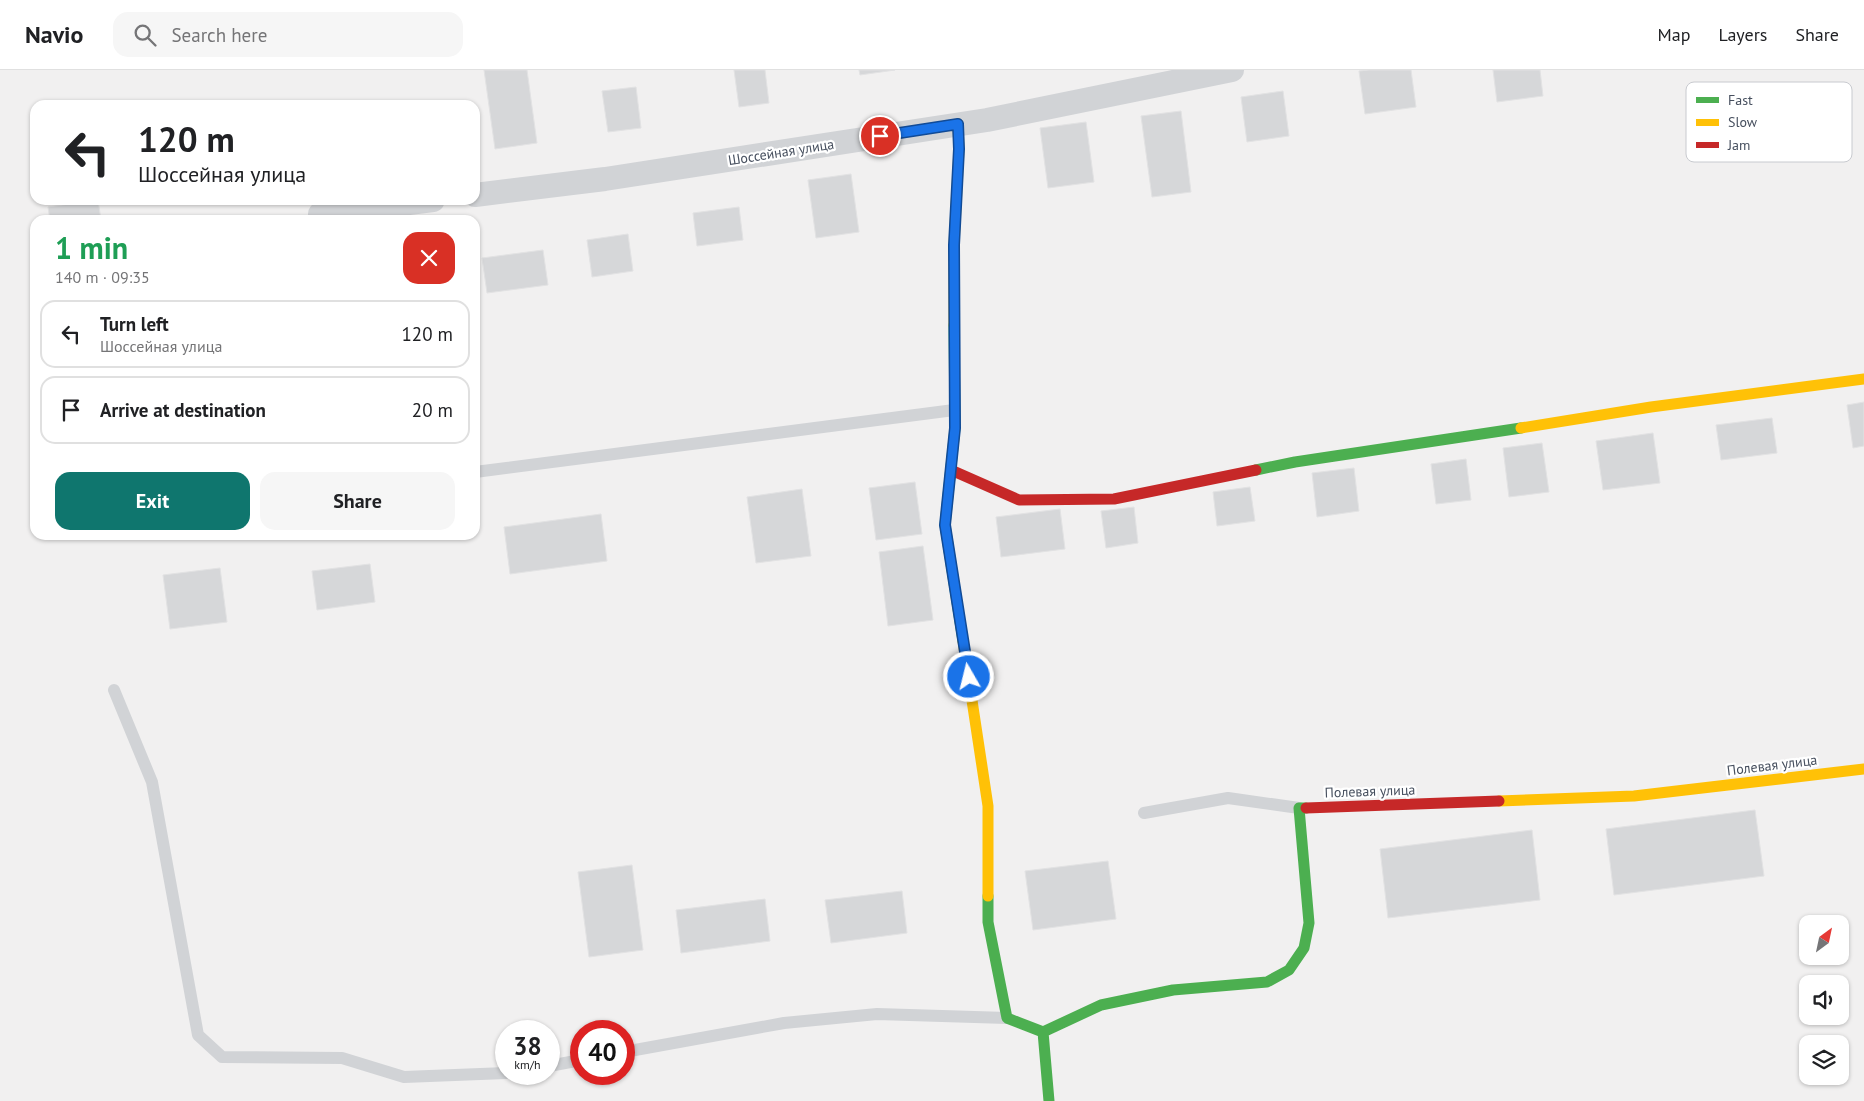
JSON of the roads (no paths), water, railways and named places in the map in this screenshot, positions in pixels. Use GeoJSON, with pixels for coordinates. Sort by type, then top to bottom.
{"type":"FeatureCollection","features":[{"type":"Feature","properties":{"kind":"street","name":"Шоссейная улица"},"geometry":{"type":"LineString","coordinates":[[480,194],[605,179],[958,124],[1232,70]]}},
{"type":"Feature","properties":{"kind":"street"},"geometry":{"type":"LineString","coordinates":[[958,124],[959,149],[954,245],[955,428],[945,525],[988,806],[988,922],[1007,1018],[1043,1032],[1101,1005],[1173,990],[1267,982],[1289,970],[1304,948],[1309,923],[1299,808]]}},
{"type":"Feature","properties":{"kind":"street"},"geometry":{"type":"LineString","coordinates":[[320,214],[393,205]]}},
{"type":"Feature","properties":{"kind":"street"},"geometry":{"type":"LineString","coordinates":[[951,470],[1019,500],[1114,499],[1295,462],[1481,435],[1651,407],[1864,379]]}},
{"type":"Feature","properties":{"kind":"street","name":"Полевая улица"},"geometry":{"type":"LineString","coordinates":[[1299,808],[1634,796],[1864,769]]}},
{"type":"Feature","properties":{"kind":"street"},"geometry":{"type":"LineString","coordinates":[[1043,1032],[1049,1101]]}},
{"type":"Feature","properties":{"kind":"lane"},"geometry":{"type":"LineString","coordinates":[[480,471],[954,410]]}},
{"type":"Feature","properties":{"kind":"lane"},"geometry":{"type":"LineString","coordinates":[[114,690],[152,782],[198,1035],[222,1057],[342,1058],[404,1078],[495,1074]]}},
{"type":"Feature","properties":{"kind":"lane"},"geometry":{"type":"LineString","coordinates":[[1144,813],[1228,798],[1299,808]]}},
{"type":"Feature","properties":{"kind":"lane"},"geometry":{"type":"LineString","coordinates":[[635,1050],[784,1022],[877,1014],[1007,1018]]}}]}
